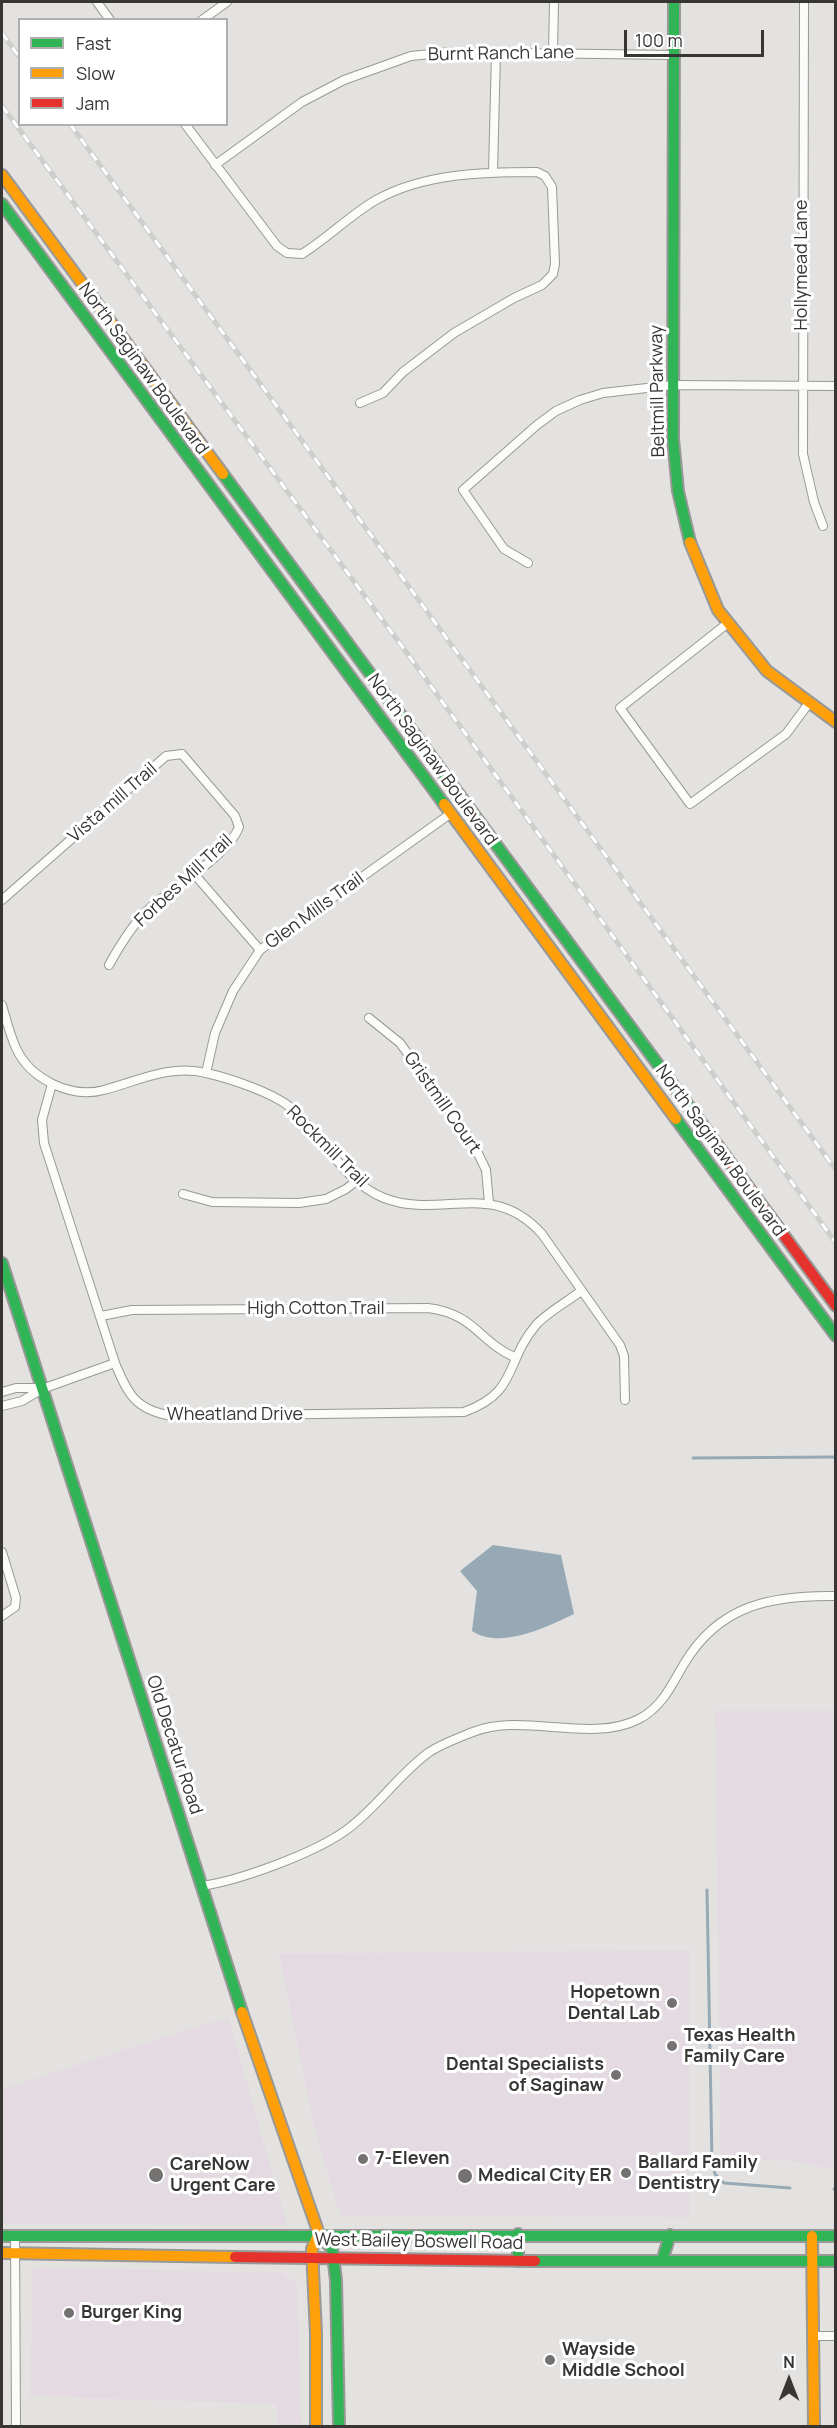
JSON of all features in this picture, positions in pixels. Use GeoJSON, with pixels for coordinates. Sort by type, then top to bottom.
{"type":"FeatureCollection","features":[{"type":"Feature","properties":{"kind":"main road","name":"Beltmill Parkway"},"geometry":{"type":"LineString","coordinates":[[674,2],[673,439],[678,491],[692,550],[718,610],[767,671],[836,722]]}},
{"type":"Feature","properties":{"kind":"main road","name":"North Saginaw Boulevard"},"geometry":{"type":"LineString","coordinates":[[2,175],[836,1306]]}},
{"type":"Feature","properties":{"kind":"main road","name":"North Saginaw Boulevard"},"geometry":{"type":"LineString","coordinates":[[2,204],[836,1336]]}},
{"type":"Feature","properties":{"kind":"main road","name":"Old Decatur Road"},"geometry":{"type":"LineString","coordinates":[[2,1263],[202,1886],[318,2235],[332,2248],[336,2280],[339,2427]]}},
{"type":"Feature","properties":{"kind":"main road"},"geometry":{"type":"LineString","coordinates":[[316,2427],[316,2334],[312,2249],[318,2235]]}},
{"type":"Feature","properties":{"kind":"main road"},"geometry":{"type":"LineString","coordinates":[[518,2235],[518,2261]]}},
{"type":"Feature","properties":{"kind":"main road"},"geometry":{"type":"LineString","coordinates":[[662,2261],[670,2235]]}},
{"type":"Feature","properties":{"kind":"main road","name":"West Bailey Boswell Road"},"geometry":{"type":"LineString","coordinates":[[2,2236],[836,2236]]}},
{"type":"Feature","properties":{"kind":"main road"},"geometry":{"type":"LineString","coordinates":[[812,2236],[814,2427]]}},
{"type":"Feature","properties":{"kind":"main road","name":"West Bailey Boswell Road"},"geometry":{"type":"LineString","coordinates":[[2,2253],[518,2261],[836,2261]]}},
{"type":"Feature","properties":{"kind":"street"},"geometry":{"type":"LineString","coordinates":[[97,2],[109,18]]}},
{"type":"Feature","properties":{"kind":"street"},"geometry":{"type":"LineString","coordinates":[[205,18],[227,2]]}},
{"type":"Feature","properties":{"kind":"street"},"geometry":{"type":"LineString","coordinates":[[553,52],[554,2]]}},
{"type":"Feature","properties":{"kind":"street","name":"Hollymead Lane"},"geometry":{"type":"LineString","coordinates":[[804,2],[803,454],[814,502],[823,526]]}},
{"type":"Feature","properties":{"kind":"street","name":"Burnt Ranch Lane"},"geometry":{"type":"LineString","coordinates":[[214,165],[302,102],[344,80],[411,56],[450,52],[673,55]]}},
{"type":"Feature","properties":{"kind":"street"},"geometry":{"type":"LineString","coordinates":[[493,172],[496,52]]}},
{"type":"Feature","properties":{"kind":"street"},"geometry":{"type":"LineString","coordinates":[[186,126],[277,246],[287,253],[302,254],[376,200],[414,185],[467,174],[537,172],[545,176],[552,186],[555,264],[553,274],[542,285],[514,298],[454,333],[403,372],[383,393],[360,403]]}},
{"type":"Feature","properties":{"kind":"street"},"geometry":{"type":"LineString","coordinates":[[528,563],[504,549],[463,490],[556,411],[603,393],[673,385],[836,386]]}},
{"type":"Feature","properties":{"kind":"street"},"geometry":{"type":"LineString","coordinates":[[728,623],[620,708],[690,804],[786,734],[809,703]]}},
{"type":"Feature","properties":{"kind":"street","name":"Vista mill Trail"},"geometry":{"type":"LineString","coordinates":[[3,898],[166,756],[182,754],[235,816],[238,827]]}},
{"type":"Feature","properties":{"kind":"street","name":"Glen Mills Trail"},"geometry":{"type":"LineString","coordinates":[[206,1073],[219,1022],[233,991],[260,950],[450,814]]}},
{"type":"Feature","properties":{"kind":"street","name":"Forbes Mill Trail"},"geometry":{"type":"LineString","coordinates":[[109,965],[122,942],[149,909],[195,875],[224,847],[238,827]]}},
{"type":"Feature","properties":{"kind":"street"},"geometry":{"type":"LineString","coordinates":[[195,875],[260,950]]}},
{"type":"Feature","properties":{"kind":"street","name":"Rockmill Trail"},"geometry":{"type":"LineString","coordinates":[[2,1005],[16,1049],[35,1073],[52,1084],[84,1092],[101,1091],[173,1070],[206,1073],[234,1082],[289,1106],[356,1181],[383,1198],[397,1202],[489,1203],[504,1206],[532,1222],[620,1345],[624,1356],[625,1400]]}},
{"type":"Feature","properties":{"kind":"street","name":"Gristmill Court"},"geometry":{"type":"LineString","coordinates":[[369,1018],[400,1043],[473,1143],[486,1170],[489,1203]]}},
{"type":"Feature","properties":{"kind":"street","name":"Wheatland Drive"},"geometry":{"type":"LineString","coordinates":[[52,1084],[42,1120],[44,1143],[115,1364],[125,1387],[138,1404],[158,1414],[172,1416],[464,1412],[493,1398],[505,1385],[516,1358],[538,1324],[581,1291]]}},
{"type":"Feature","properties":{"kind":"street"},"geometry":{"type":"LineString","coordinates":[[183,1194],[219,1203],[299,1203],[326,1199],[356,1181]]}},
{"type":"Feature","properties":{"kind":"street","name":"High Cotton Trail"},"geometry":{"type":"LineString","coordinates":[[101,1316],[132,1310],[428,1308],[455,1314],[469,1322],[498,1349],[516,1358]]}},
{"type":"Feature","properties":{"kind":"street"},"geometry":{"type":"LineString","coordinates":[[2,1406],[22,1401],[42,1389],[115,1364]]}},
{"type":"Feature","properties":{"kind":"street"},"geometry":{"type":"LineString","coordinates":[[2,1392],[16,1388],[42,1389]]}},
{"type":"Feature","properties":{"kind":"street"},"geometry":{"type":"LineString","coordinates":[[2,1552],[16,1598],[15,1607],[2,1616]]}},
{"type":"Feature","properties":{"kind":"street"},"geometry":{"type":"LineString","coordinates":[[202,1886],[227,1882],[304,1852],[344,1831],[429,1752],[482,1729],[502,1725],[605,1728],[637,1720],[661,1703],[691,1652],[711,1629],[737,1611],[764,1601],[788,1596],[836,1596]]}},
{"type":"Feature","properties":{"kind":"street"},"geometry":{"type":"LineString","coordinates":[[15,2236],[16,2427]]}},
{"type":"Feature","properties":{"kind":"street"},"geometry":{"type":"LineString","coordinates":[[813,2336],[836,2336]]}},
{"type":"Feature","properties":{"kind":"shaded area"},"geometry":{"type":"Polygon","coordinates":[[[715,1711],[835,1711],[835,2168],[791,2161],[721,2158],[715,1711]]]}},
{"type":"Feature","properties":{"kind":"shaded area"},"geometry":{"type":"Polygon","coordinates":[[[689,1950],[689,2217],[340,2215],[314,2127],[279,1954],[689,1950]]]}},
{"type":"Feature","properties":{"kind":"shaded area"},"geometry":{"type":"Polygon","coordinates":[[[228,2017],[287,2225],[2,2223],[2,2089],[228,2017]]]}},
{"type":"Feature","properties":{"kind":"shaded area"},"geometry":{"type":"Polygon","coordinates":[[[33,2267],[282,2273],[297,2284],[301,2426],[278,2426],[277,2404],[30,2396],[33,2267]]]}},
{"type":"Feature","properties":{"kind":"water"},"geometry":{"type":"Polygon","coordinates":[[[493,1545],[561,1555],[574,1614],[537,1630],[509,1637],[483,1636],[472,1631],[477,1591],[460,1571],[493,1545]]]}},
{"type":"Feature","properties":{"kind":"waterway"},"geometry":{"type":"LineString","coordinates":[[693,1458],[836,1457]]}},
{"type":"Feature","properties":{"kind":"waterway"},"geometry":{"type":"LineString","coordinates":[[707,1890],[712,2161],[715,2174],[724,2183],[790,2188]]}},
{"type":"Feature","properties":{"kind":"railway"},"geometry":{"type":"LineString","coordinates":[[2,33],[18,55]]}},
{"type":"Feature","properties":{"kind":"railway"},"geometry":{"type":"LineString","coordinates":[[2,106],[401,645],[836,1243]]}},
{"type":"Feature","properties":{"kind":"railway"},"geometry":{"type":"LineString","coordinates":[[71,126],[836,1170]]}},
{"type":"Feature","properties":{"kind":"traffic: fast"},"geometry":{"type":"LineString","coordinates":[[674,2],[673,439],[678,491],[690,542]]}},
{"type":"Feature","properties":{"kind":"traffic: fast"},"geometry":{"type":"LineString","coordinates":[[2,204],[444,804]]}},
{"type":"Feature","properties":{"kind":"traffic: fast"},"geometry":{"type":"LineString","coordinates":[[223,474],[693,1112]]}},
{"type":"Feature","properties":{"kind":"traffic: fast"},"geometry":{"type":"LineString","coordinates":[[676,1119],[836,1336]]}},
{"type":"Feature","properties":{"kind":"traffic: fast"},"geometry":{"type":"LineString","coordinates":[[2,1263],[242,2012]]}},
{"type":"Feature","properties":{"kind":"traffic: fast"},"geometry":{"type":"LineString","coordinates":[[518,2234],[518,2261]]}},
{"type":"Feature","properties":{"kind":"traffic: fast"},"geometry":{"type":"LineString","coordinates":[[662,2261],[670,2235]]}},
{"type":"Feature","properties":{"kind":"traffic: fast"},"geometry":{"type":"LineString","coordinates":[[2,2236],[836,2236]]}},
{"type":"Feature","properties":{"kind":"traffic: fast"},"geometry":{"type":"LineString","coordinates":[[320,2237],[332,2248],[336,2280],[339,2426]]}},
{"type":"Feature","properties":{"kind":"traffic: fast"},"geometry":{"type":"LineString","coordinates":[[535,2261],[836,2261]]}},
{"type":"Feature","properties":{"kind":"traffic: slow"},"geometry":{"type":"LineString","coordinates":[[2,175],[223,474]]}},
{"type":"Feature","properties":{"kind":"traffic: slow"},"geometry":{"type":"LineString","coordinates":[[690,542],[718,610],[767,671],[836,722]]}},
{"type":"Feature","properties":{"kind":"traffic: slow"},"geometry":{"type":"LineString","coordinates":[[444,804],[676,1119]]}},
{"type":"Feature","properties":{"kind":"traffic: slow"},"geometry":{"type":"LineString","coordinates":[[242,2012],[320,2237]]}},
{"type":"Feature","properties":{"kind":"traffic: slow"},"geometry":{"type":"LineString","coordinates":[[316,2426],[316,2334],[312,2249],[318,2235]]}},
{"type":"Feature","properties":{"kind":"traffic: slow"},"geometry":{"type":"LineString","coordinates":[[812,2236],[814,2426]]}},
{"type":"Feature","properties":{"kind":"traffic: slow"},"geometry":{"type":"LineString","coordinates":[[2,2253],[235,2257]]}},
{"type":"Feature","properties":{"kind":"traffic: jam"},"geometry":{"type":"LineString","coordinates":[[693,1112],[836,1306]]}},
{"type":"Feature","properties":{"kind":"traffic: jam"},"geometry":{"type":"LineString","coordinates":[[235,2257],[535,2261]]}},
{"type":"Feature","properties":{"kind":"place","name":"Hopetown Dental Lab"},"geometry":{"type":"Point","coordinates":[672,2003]}},
{"type":"Feature","properties":{"kind":"place","name":"Texas Health Family Care"},"geometry":{"type":"Point","coordinates":[672,2046]}},
{"type":"Feature","properties":{"kind":"place","name":"Dental Specialists of Saginaw"},"geometry":{"type":"Point","coordinates":[616,2075]}},
{"type":"Feature","properties":{"kind":"place","name":"7-Eleven"},"geometry":{"type":"Point","coordinates":[363,2159]}},
{"type":"Feature","properties":{"kind":"place","name":"Ballard Family Dentistry"},"geometry":{"type":"Point","coordinates":[626,2173]}},
{"type":"Feature","properties":{"kind":"place","name":"CareNow Urgent Care"},"geometry":{"type":"Point","coordinates":[156,2175]}},
{"type":"Feature","properties":{"kind":"place","name":"Medical City ER"},"geometry":{"type":"Point","coordinates":[465,2176]}},
{"type":"Feature","properties":{"kind":"place","name":"Burger King"},"geometry":{"type":"Point","coordinates":[69,2313]}},
{"type":"Feature","properties":{"kind":"place","name":"Wayside Middle School"},"geometry":{"type":"Point","coordinates":[550,2360]}}]}
